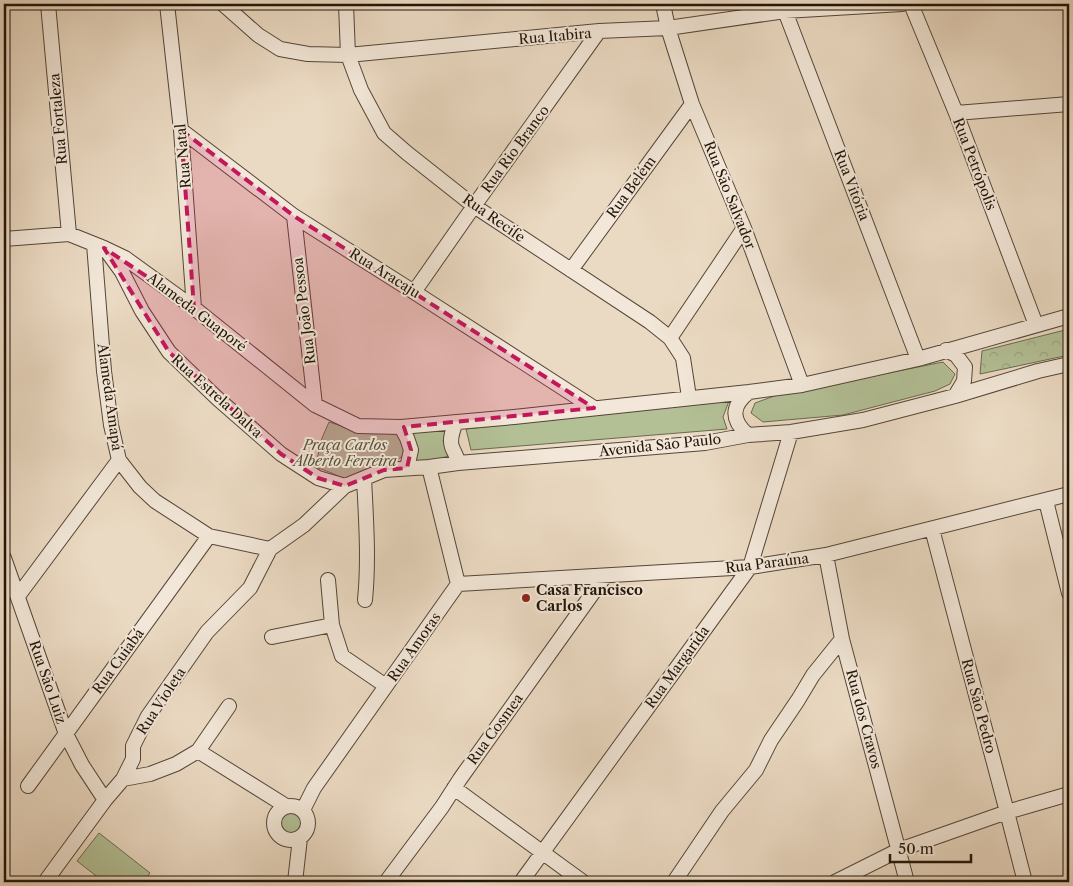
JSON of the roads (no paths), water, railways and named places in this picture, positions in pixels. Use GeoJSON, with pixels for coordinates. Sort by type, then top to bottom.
{"type":"FeatureCollection","features":[{"type":"Feature","properties":{"kind":"street","name":"Rua Fortaleza"},"geometry":{"type":"LineString","coordinates":[[48,4],[69,234]]}},
{"type":"Feature","properties":{"kind":"street","name":"Rua Natal"},"geometry":{"type":"LineString","coordinates":[[167,4],[181,130],[194,308]]}},
{"type":"Feature","properties":{"kind":"street","name":"Rua Itabira"},"geometry":{"type":"LineString","coordinates":[[223,4],[258,35],[280,49],[308,54],[348,55],[599,31],[668,28],[785,11],[902,4]]}},
{"type":"Feature","properties":{"kind":"street","name":"Rua Recife"},"geometry":{"type":"LineString","coordinates":[[346,4],[348,55],[361,90],[384,133],[474,206],[650,322],[670,338],[683,358],[689,398]]}},
{"type":"Feature","properties":{"kind":"street","name":"Rua São Salvador"},"geometry":{"type":"LineString","coordinates":[[663,4],[668,28],[692,104],[744,228],[802,385]]}},
{"type":"Feature","properties":{"kind":"street","name":"Rua Petrópolis"},"geometry":{"type":"LineString","coordinates":[[911,4],[956,113],[1036,325]]}},
{"type":"Feature","properties":{"kind":"street","name":"Rua Vitória"},"geometry":{"type":"LineString","coordinates":[[785,11],[918,359]]}},
{"type":"Feature","properties":{"kind":"street","name":"Rua Rio Branco"},"geometry":{"type":"LineString","coordinates":[[414,292],[599,31]]}},
{"type":"Feature","properties":{"kind":"street","name":"Rua Belém"},"geometry":{"type":"LineString","coordinates":[[571,270],[692,104]]}},
{"type":"Feature","properties":{"kind":"street"},"geometry":{"type":"LineString","coordinates":[[956,113],[1069,104]]}},
{"type":"Feature","properties":{"kind":"street","name":"Rua Aracaju"},"geometry":{"type":"LineString","coordinates":[[181,130],[294,216],[594,408]]}},
{"type":"Feature","properties":{"kind":"street","name":"Rua João Pessoa"},"geometry":{"type":"LineString","coordinates":[[294,216],[315,405]]}},
{"type":"Feature","properties":{"kind":"street"},"geometry":{"type":"LineString","coordinates":[[670,338],[744,228]]}},
{"type":"Feature","properties":{"kind":"street"},"geometry":{"type":"LineString","coordinates":[[4,239],[69,234]]}},
{"type":"Feature","properties":{"kind":"street","name":"Alameda Guaporé"},"geometry":{"type":"LineString","coordinates":[[69,234],[125,258],[194,308],[315,405]]}},
{"type":"Feature","properties":{"kind":"street","name":"Alameda Amapá"},"geometry":{"type":"LineString","coordinates":[[99,246],[104,371],[111,425],[119,460],[140,487],[155,501],[208,536],[270,549]]}},
{"type":"Feature","properties":{"kind":"street","name":"Rua Estrela Dalva"},"geometry":{"type":"LineString","coordinates":[[99,246],[122,272],[142,311],[169,352],[218,399],[281,454],[318,478],[345,486]]}},
{"type":"Feature","properties":{"kind":"street"},"geometry":{"type":"LineString","coordinates":[[315,405],[358,426],[401,427],[749,392],[802,385],[918,359],[1069,316]]}},
{"type":"Feature","properties":{"kind":"street"},"geometry":{"type":"LineString","coordinates":[[946,350],[956,355],[965,367],[964,381],[955,396]]}},
{"type":"Feature","properties":{"kind":"street","name":"Avenida São Paulo"},"geometry":{"type":"LineString","coordinates":[[270,549],[304,525],[345,486],[384,470],[705,443],[748,435],[791,432],[863,420],[1069,364]]}},
{"type":"Feature","properties":{"kind":"street"},"geometry":{"type":"LineString","coordinates":[[748,435],[740,428],[736,418],[736,408],[740,398],[749,392]]}},
{"type":"Feature","properties":{"kind":"street"},"geometry":{"type":"LineString","coordinates":[[456,422],[452,433],[451,445],[457,455],[458,463]]}},
{"type":"Feature","properties":{"kind":"street"},"geometry":{"type":"LineString","coordinates":[[401,427],[411,450],[407,468]]}},
{"type":"Feature","properties":{"kind":"street","name":"Rua Margarida"},"geometry":{"type":"LineString","coordinates":[[521,882],[750,567],[791,432]]}},
{"type":"Feature","properties":{"kind":"street"},"geometry":{"type":"LineString","coordinates":[[18,596],[119,460]]}},
{"type":"Feature","properties":{"kind":"street"},"geometry":{"type":"LineString","coordinates":[[429,467],[458,584]]}},
{"type":"Feature","properties":{"kind":"street"},"geometry":{"type":"LineString","coordinates":[[364,478],[367,536],[365,600]]}},
{"type":"Feature","properties":{"kind":"street","name":"Rua Paraúna"},"geometry":{"type":"LineString","coordinates":[[458,584],[750,567],[826,555],[1069,494]]}},
{"type":"Feature","properties":{"kind":"street"},"geometry":{"type":"LineString","coordinates":[[1046,501],[1069,593]]}},
{"type":"Feature","properties":{"kind":"street","name":"Rua São Pedro"},"geometry":{"type":"LineString","coordinates":[[932,529],[1025,882]]}},
{"type":"Feature","properties":{"kind":"street","name":"Rua Cuiabá"},"geometry":{"type":"LineString","coordinates":[[28,786],[208,536]]}},
{"type":"Feature","properties":{"kind":"street","name":"Rua Violeta"},"geometry":{"type":"LineString","coordinates":[[45,882],[105,800],[123,779],[134,759],[132,746],[148,716],[207,632],[250,588],[270,549]]}},
{"type":"Feature","properties":{"kind":"street","name":"Rua dos Cravos"},"geometry":{"type":"LineString","coordinates":[[826,555],[842,639],[907,882]]}},
{"type":"Feature","properties":{"kind":"street","name":"Rua São Luiz"},"geometry":{"type":"LineString","coordinates":[[4,558],[66,734],[82,765],[105,800]]}},
{"type":"Feature","properties":{"kind":"street","name":"Rua Cosmea"},"geometry":{"type":"LineString","coordinates":[[386,882],[442,807],[605,576]]}},
{"type":"Feature","properties":{"kind":"street"},"geometry":{"type":"LineString","coordinates":[[328,580],[332,625],[342,656],[386,686]]}},
{"type":"Feature","properties":{"kind":"street","name":"Rua Amoras"},"geometry":{"type":"LineString","coordinates":[[303,810],[314,788],[458,584]]}},
{"type":"Feature","properties":{"kind":"street"},"geometry":{"type":"LineString","coordinates":[[272,638],[332,625]]}},
{"type":"Feature","properties":{"kind":"street"},"geometry":{"type":"LineString","coordinates":[[674,882],[722,811],[756,770],[771,740],[813,675],[842,639]]}},
{"type":"Feature","properties":{"kind":"street"},"geometry":{"type":"LineString","coordinates":[[123,779],[150,774],[176,764],[198,751],[229,706]]}},
{"type":"Feature","properties":{"kind":"street"},"geometry":{"type":"LineString","coordinates":[[198,751],[286,806]]}},
{"type":"Feature","properties":{"kind":"street"},"geometry":{"type":"LineString","coordinates":[[454,788],[583,882]]}},
{"type":"Feature","properties":{"kind":"street"},"geometry":{"type":"LineString","coordinates":[[835,882],[898,850],[1008,812],[1069,794]]}},
{"type":"Feature","properties":{"kind":"street"},"geometry":{"type":"LineString","coordinates":[[295,882],[300,838],[306,831],[308,820],[303,810],[297,807],[286,806],[274,818],[275,829],[282,838],[287,840],[300,838]]}},
{"type":"Feature","properties":{"kind":"place","name":"Casa Francisco Carlos"},"geometry":{"type":"Point","coordinates":[526,598]}},
{"type":"Feature","properties":{"kind":"park label","name":"Praça Carlos Alberto Ferreira"},"geometry":{"type":"Point","coordinates":[345,454]}}]}
